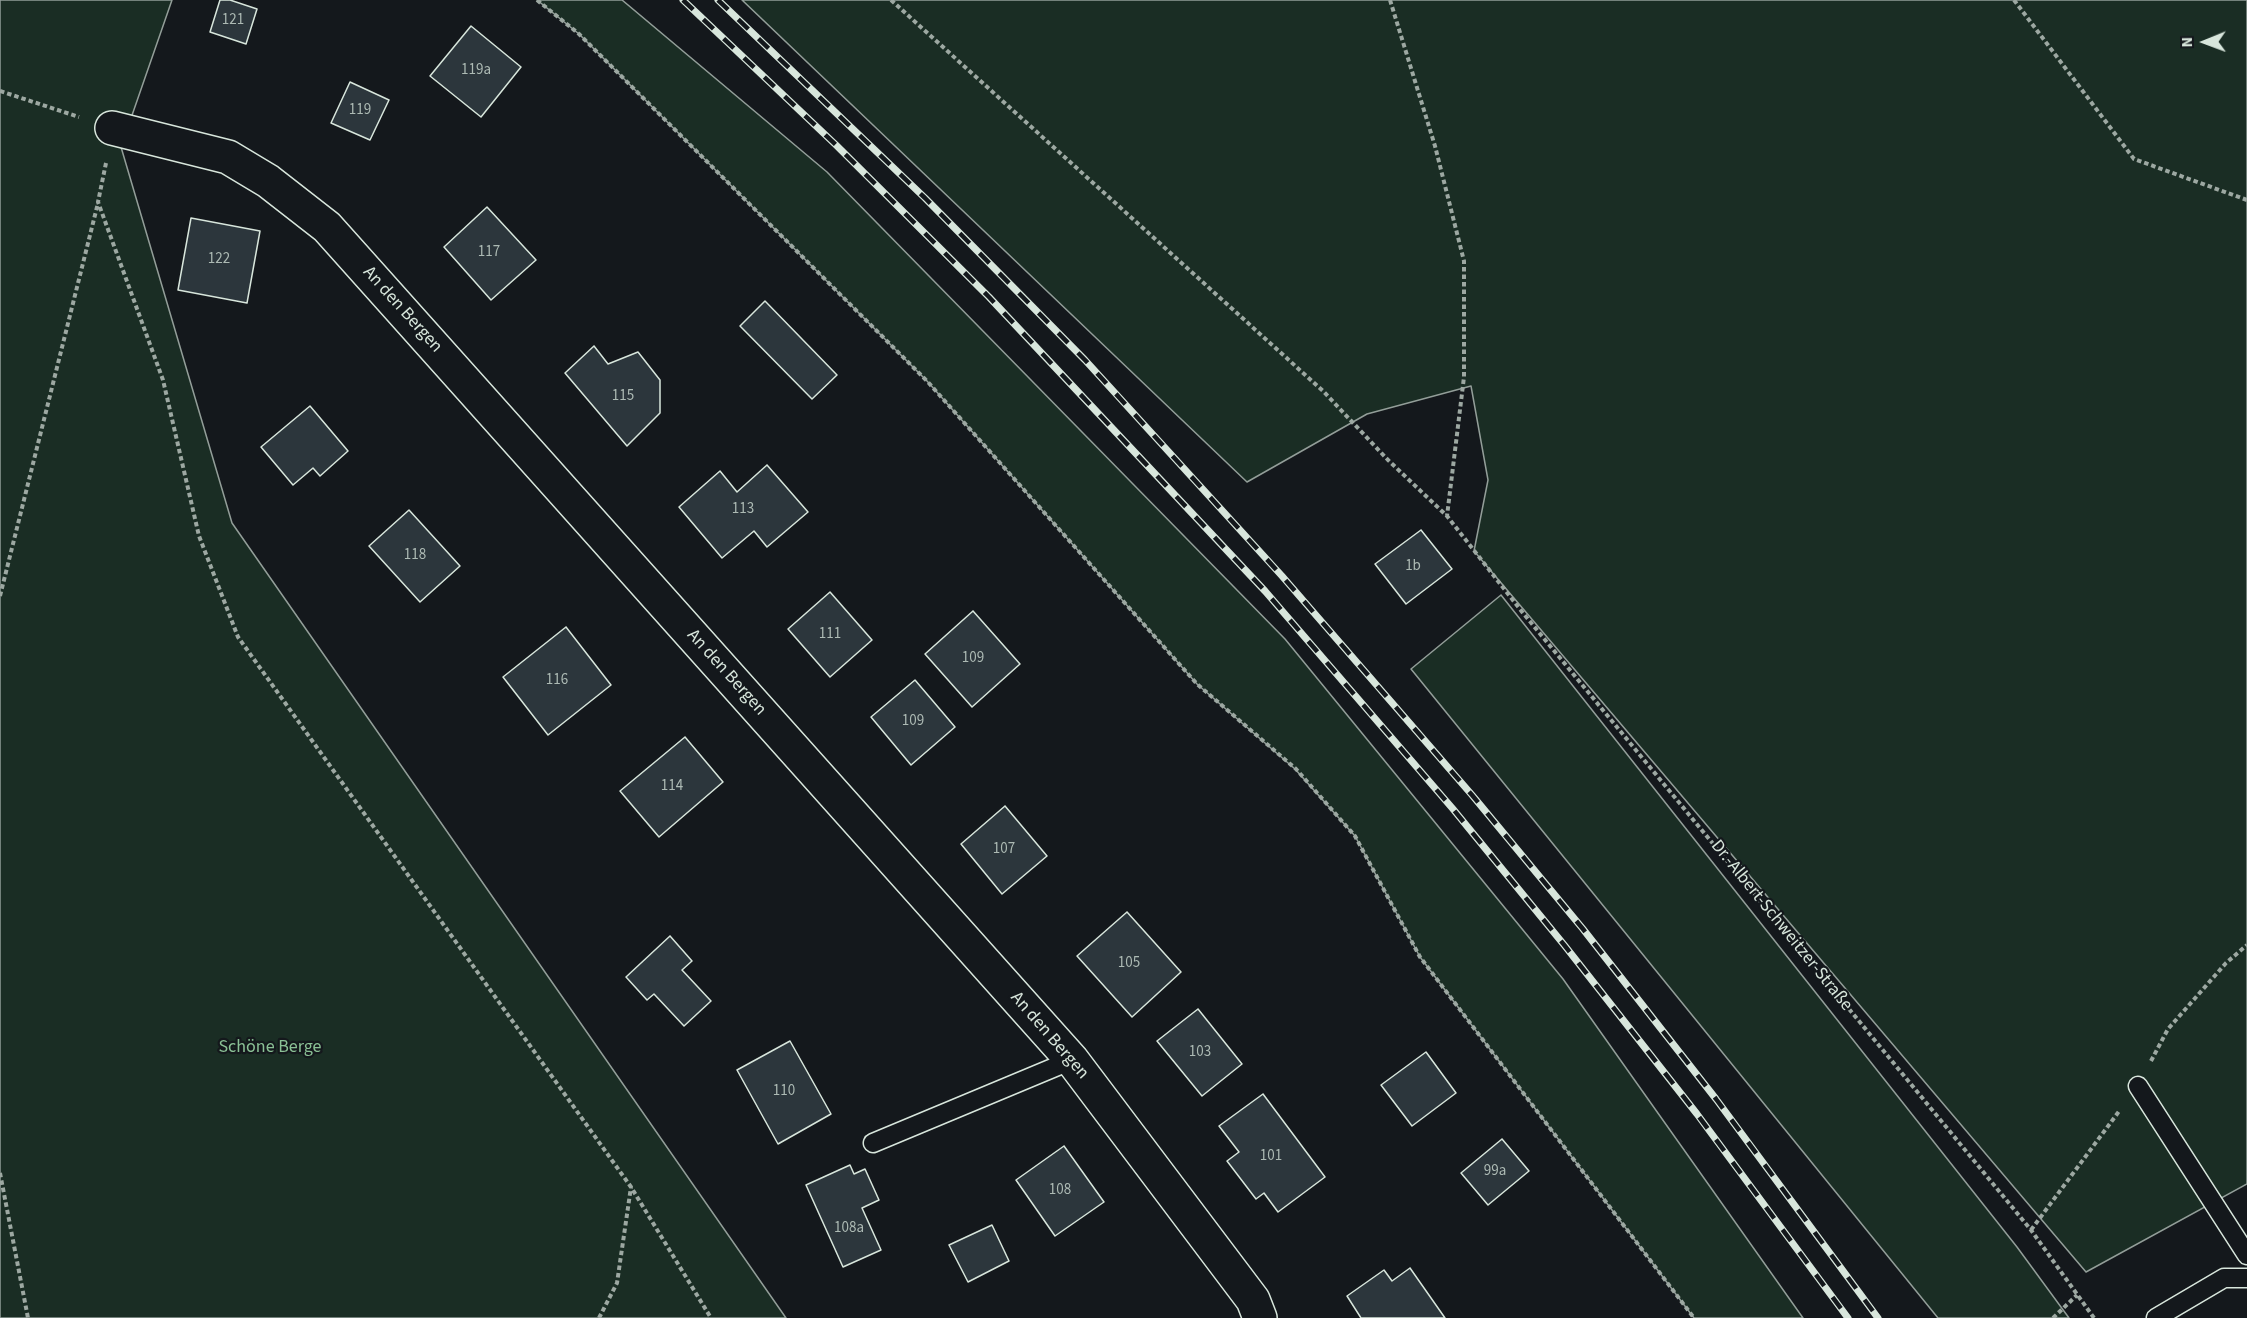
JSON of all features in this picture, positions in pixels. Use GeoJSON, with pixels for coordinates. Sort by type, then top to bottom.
{"type":"FeatureCollection","features":[{"type":"Feature","properties":{"kind":"street","name":"An den Bergen"},"geometry":{"type":"LineString","coordinates":[[112,128],[228,157],[268,181],[327,227],[1072,1060],[1253,1300],[1260,1318]]}},
{"type":"Feature","properties":{"kind":"lane"},"geometry":{"type":"LineString","coordinates":[[873,1143],[1072,1060]]}},
{"type":"Feature","properties":{"kind":"lane"},"geometry":{"type":"LineString","coordinates":[[2138,1086],[2247,1255]]}},
{"type":"Feature","properties":{"kind":"lane"},"geometry":{"type":"LineString","coordinates":[[2156,1318],[2224,1278],[2247,1278]]}},
{"type":"Feature","properties":{"kind":"path"},"geometry":{"type":"LineString","coordinates":[[537,0],[579,34],[927,381],[1197,684],[1296,769],[1356,836],[1420,957],[1694,1318]]}},
{"type":"Feature","properties":{"kind":"path","name":"Dr.-Albert-Schweitzer-Straße"},"geometry":{"type":"LineString","coordinates":[[891,0],[1323,392],[1388,460],[1447,516],[2031,1230],[2094,1318]]}},
{"type":"Feature","properties":{"kind":"path"},"geometry":{"type":"LineString","coordinates":[[1390,0],[1435,146],[1464,261],[1464,377],[1447,516]]}},
{"type":"Feature","properties":{"kind":"path"},"geometry":{"type":"LineString","coordinates":[[2014,0],[2134,159],[2247,200]]}},
{"type":"Feature","properties":{"kind":"path"},"geometry":{"type":"LineString","coordinates":[[0,91],[112,128],[98,202],[0,596]]}},
{"type":"Feature","properties":{"kind":"path"},"geometry":{"type":"LineString","coordinates":[[98,202],[163,380],[199,536],[238,637],[631,1187],[711,1318]]}},
{"type":"Feature","properties":{"kind":"path"},"geometry":{"type":"LineString","coordinates":[[0,1173],[28,1318]]}},
{"type":"Feature","properties":{"kind":"path"},"geometry":{"type":"LineString","coordinates":[[599,1318],[617,1283],[631,1187]]}},
{"type":"Feature","properties":{"kind":"path"},"geometry":{"type":"LineString","coordinates":[[2053,1318],[2077,1295]]}},
{"type":"Feature","properties":{"kind":"green space","name":"Schöne Berge"},"geometry":{"type":"Polygon","coordinates":[[[0,0],[172,0],[121,147],[232,523],[786,1318],[0,1318],[0,0]]]}},
{"type":"Feature","properties":{"kind":"green space"},"geometry":{"type":"Polygon","coordinates":[[[537,0],[622,0],[827,172],[1285,639],[1563,979],[1803,1318],[1694,1318],[1420,957],[1355,836],[1295,769],[1197,684],[927,381],[579,34],[537,0]]]}},
{"type":"Feature","properties":{"kind":"green space"},"geometry":{"type":"Polygon","coordinates":[[[742,0],[2247,0],[2247,1184],[2086,1272],[1474,551],[1488,480],[1471,386],[1367,414],[1247,482],[742,0]]]}},
{"type":"Feature","properties":{"kind":"green space"},"geometry":{"type":"Polygon","coordinates":[[[1501,595],[2017,1247],[2069,1318],[1938,1318],[1411,669],[1501,595]]]}},
{"type":"Feature","properties":{"kind":"building"},"geometry":{"type":"Polygon","coordinates":[[[220,0],[230,0],[257,9],[246,44],[210,32],[220,0]]]}},
{"type":"Feature","properties":{"kind":"building"},"geometry":{"type":"Polygon","coordinates":[[[471,26],[521,67],[481,117],[430,76],[471,26]]]}},
{"type":"Feature","properties":{"kind":"building"},"geometry":{"type":"Polygon","coordinates":[[[350,82],[389,100],[370,140],[331,123],[350,82]]]}},
{"type":"Feature","properties":{"kind":"building"},"geometry":{"type":"Polygon","coordinates":[[[487,207],[536,260],[491,300],[444,247],[487,207]]]}},
{"type":"Feature","properties":{"kind":"building"},"geometry":{"type":"Polygon","coordinates":[[[191,218],[260,231],[247,303],[178,290],[191,218]]]}},
{"type":"Feature","properties":{"kind":"building"},"geometry":{"type":"Polygon","coordinates":[[[765,301],[837,375],[812,399],[740,326],[765,301]]]}},
{"type":"Feature","properties":{"kind":"building"},"geometry":{"type":"Polygon","coordinates":[[[594,346],[608,364],[638,352],[660,380],[660,413],[627,446],[565,373],[594,346]]]}},
{"type":"Feature","properties":{"kind":"building"},"geometry":{"type":"Polygon","coordinates":[[[310,406],[348,451],[320,476],[313,468],[293,485],[261,447],[310,406]]]}},
{"type":"Feature","properties":{"kind":"building"},"geometry":{"type":"Polygon","coordinates":[[[767,465],[808,512],[767,547],[754,531],[722,558],[679,507],[720,471],[737,492],[767,465]]]}},
{"type":"Feature","properties":{"kind":"building"},"geometry":{"type":"Polygon","coordinates":[[[409,510],[460,566],[420,602],[369,546],[409,510]]]}},
{"type":"Feature","properties":{"kind":"building"},"geometry":{"type":"Polygon","coordinates":[[[1421,530],[1452,569],[1406,604],[1375,564],[1421,530]]]}},
{"type":"Feature","properties":{"kind":"building"},"geometry":{"type":"Polygon","coordinates":[[[830,592],[872,640],[830,677],[788,629],[830,592]]]}},
{"type":"Feature","properties":{"kind":"building"},"geometry":{"type":"Polygon","coordinates":[[[973,611],[1020,664],[972,707],[925,654],[973,611]]]}},
{"type":"Feature","properties":{"kind":"building"},"geometry":{"type":"Polygon","coordinates":[[[566,627],[611,685],[548,735],[503,677],[566,627]]]}},
{"type":"Feature","properties":{"kind":"building"},"geometry":{"type":"Polygon","coordinates":[[[915,680],[955,727],[911,765],[871,717],[915,680]]]}},
{"type":"Feature","properties":{"kind":"building"},"geometry":{"type":"Polygon","coordinates":[[[685,737],[723,782],[659,837],[620,791],[685,737]]]}},
{"type":"Feature","properties":{"kind":"building"},"geometry":{"type":"Polygon","coordinates":[[[1005,806],[1047,856],[1002,894],[961,844],[1005,806]]]}},
{"type":"Feature","properties":{"kind":"building"},"geometry":{"type":"Polygon","coordinates":[[[1127,912],[1181,972],[1132,1017],[1077,956],[1127,912]]]}},
{"type":"Feature","properties":{"kind":"building"},"geometry":{"type":"Polygon","coordinates":[[[670,936],[692,961],[682,970],[711,1001],[684,1026],[654,994],[647,1000],[626,977],[670,936]]]}},
{"type":"Feature","properties":{"kind":"building"},"geometry":{"type":"Polygon","coordinates":[[[1198,1009],[1242,1064],[1202,1096],[1157,1041],[1198,1009]]]}},
{"type":"Feature","properties":{"kind":"building"},"geometry":{"type":"Polygon","coordinates":[[[790,1041],[831,1114],[778,1144],[737,1070],[790,1041]]]}},
{"type":"Feature","properties":{"kind":"building"},"geometry":{"type":"Polygon","coordinates":[[[1426,1052],[1456,1093],[1412,1126],[1381,1085],[1426,1052]]]}},
{"type":"Feature","properties":{"kind":"building"},"geometry":{"type":"Polygon","coordinates":[[[1263,1094],[1325,1177],[1278,1212],[1264,1193],[1256,1199],[1227,1161],[1239,1152],[1219,1126],[1263,1094]]]}},
{"type":"Feature","properties":{"kind":"building"},"geometry":{"type":"Polygon","coordinates":[[[1502,1139],[1529,1171],[1488,1205],[1461,1173],[1502,1139]]]}},
{"type":"Feature","properties":{"kind":"building"},"geometry":{"type":"Polygon","coordinates":[[[1064,1146],[1104,1202],[1055,1236],[1016,1180],[1064,1146]]]}},
{"type":"Feature","properties":{"kind":"building"},"geometry":{"type":"Polygon","coordinates":[[[850,1165],[854,1174],[865,1169],[879,1200],[862,1208],[881,1250],[843,1267],[806,1185],[850,1165]]]}},
{"type":"Feature","properties":{"kind":"building"},"geometry":{"type":"Polygon","coordinates":[[[992,1225],[1009,1261],[968,1282],[949,1245],[992,1225]]]}},
{"type":"Feature","properties":{"kind":"building"},"geometry":{"type":"Polygon","coordinates":[[[1410,1268],[1445,1318],[1361,1318],[1347,1296],[1384,1270],[1392,1281],[1410,1268]]]}},
{"type":"Feature","properties":{"kind":"railway"},"geometry":{"type":"LineString","coordinates":[[683,0],[836,145],[989,297],[1265,591],[1453,809],[1565,946],[1697,1114],[1848,1318]]}},
{"type":"Feature","properties":{"kind":"railway"},"geometry":{"type":"LineString","coordinates":[[718,0],[925,198],[1085,360],[1282,576],[1472,795],[1583,929],[1716,1099],[1878,1318]]}}]}
